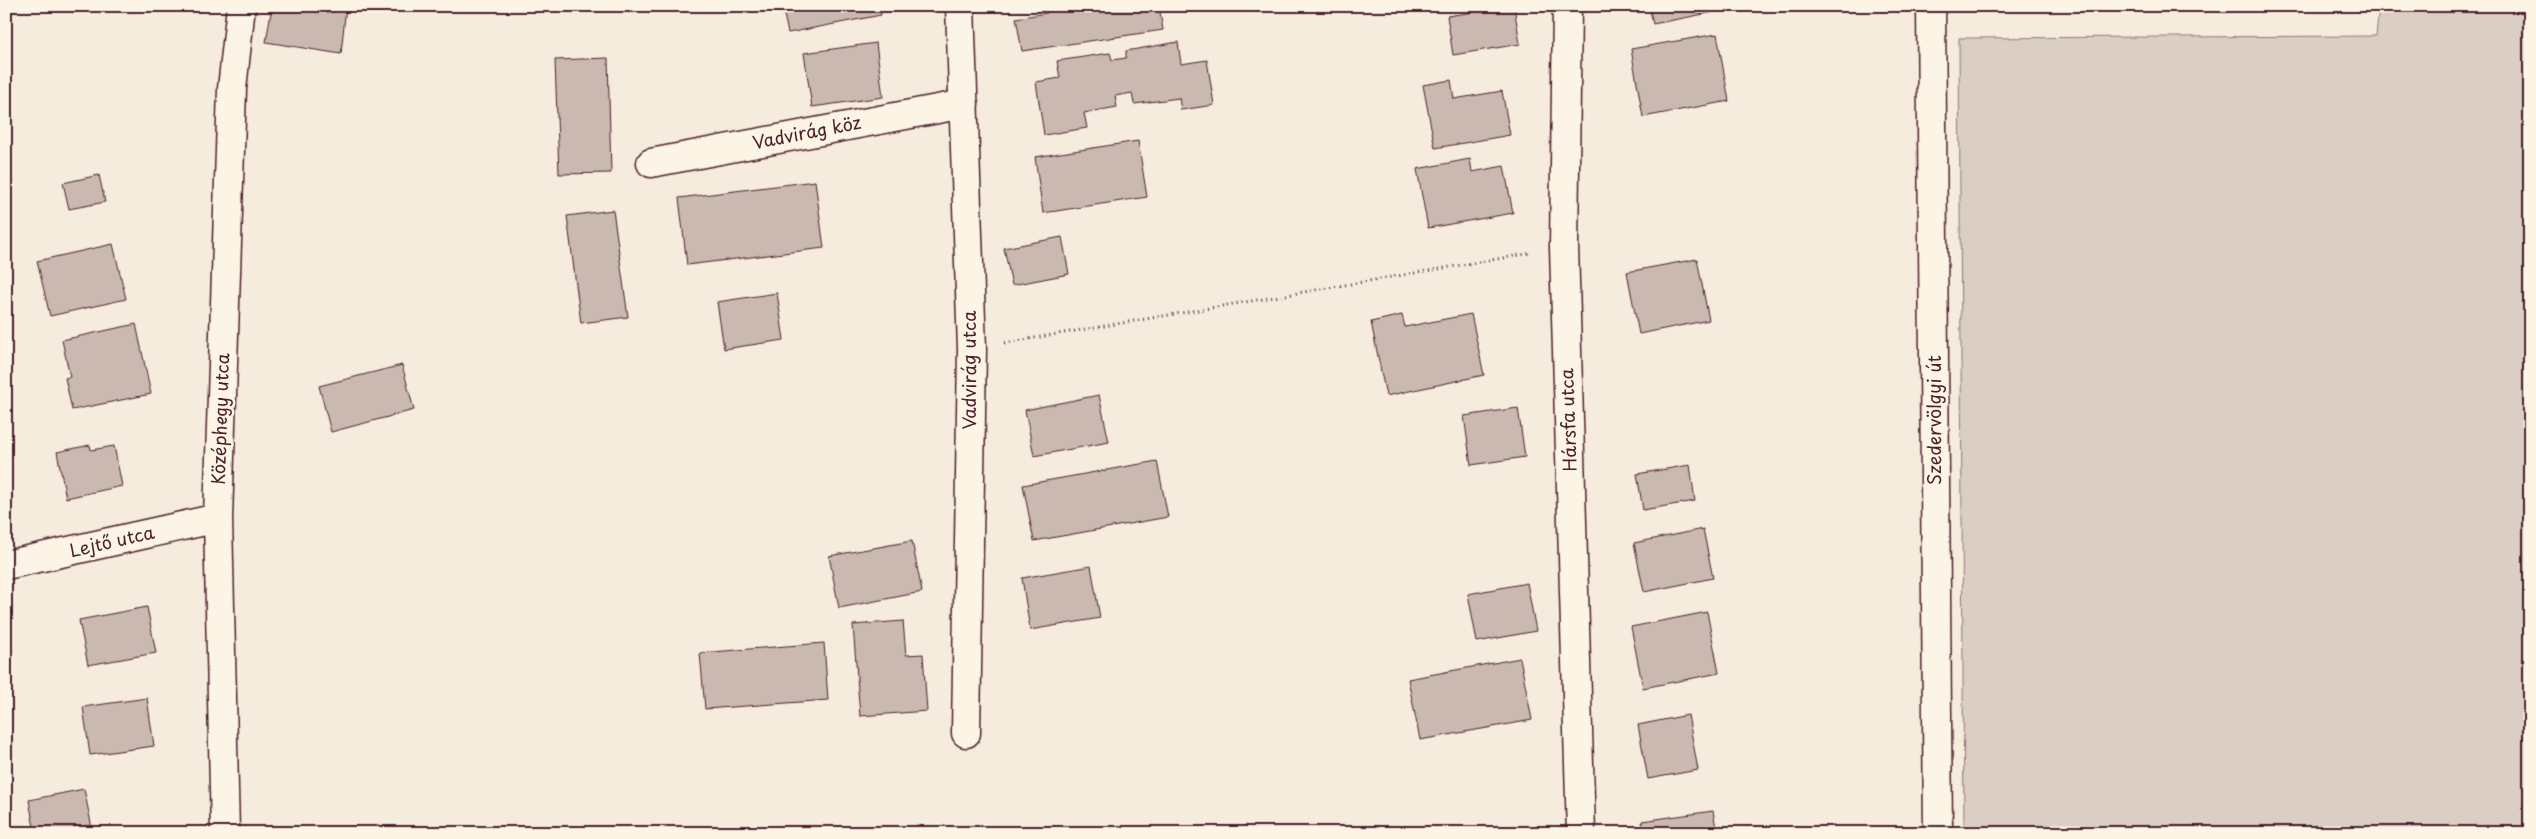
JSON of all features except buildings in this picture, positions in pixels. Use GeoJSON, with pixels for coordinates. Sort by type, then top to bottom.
{"type":"FeatureCollection","features":[{"type":"Feature","properties":{"kind":"street","name":"Középhegy utca"},"geometry":{"type":"LineString","coordinates":[[225,833],[218,518],[232,89],[241,6]]}},
{"type":"Feature","properties":{"kind":"street","name":"Vadvirág utca"},"geometry":{"type":"LineString","coordinates":[[960,6],[972,348],[966,734]]}},
{"type":"Feature","properties":{"kind":"street","name":"Hársfa utca"},"geometry":{"type":"LineString","coordinates":[[1567,6],[1564,247],[1581,833]]}},
{"type":"Feature","properties":{"kind":"street","name":"Szedervölgyi út"},"geometry":{"type":"LineString","coordinates":[[1931,6],[1938,833]]}},
{"type":"Feature","properties":{"kind":"street","name":"Vadvirág köz"},"geometry":{"type":"LineString","coordinates":[[651,162],[964,104]]}},
{"type":"Feature","properties":{"kind":"street","name":"Lejtő utca"},"geometry":{"type":"LineString","coordinates":[[6,565],[218,518]]}},
{"type":"Feature","properties":{"kind":"path"},"geometry":{"type":"LineString","coordinates":[[972,348],[1564,247]]}},
{"type":"Feature","properties":{"kind":"shaded area"},"geometry":{"type":"Polygon","coordinates":[[[2379,6],[2530,6],[2530,833],[1964,833],[1959,38],[2376,36],[2379,6]]]}}]}
